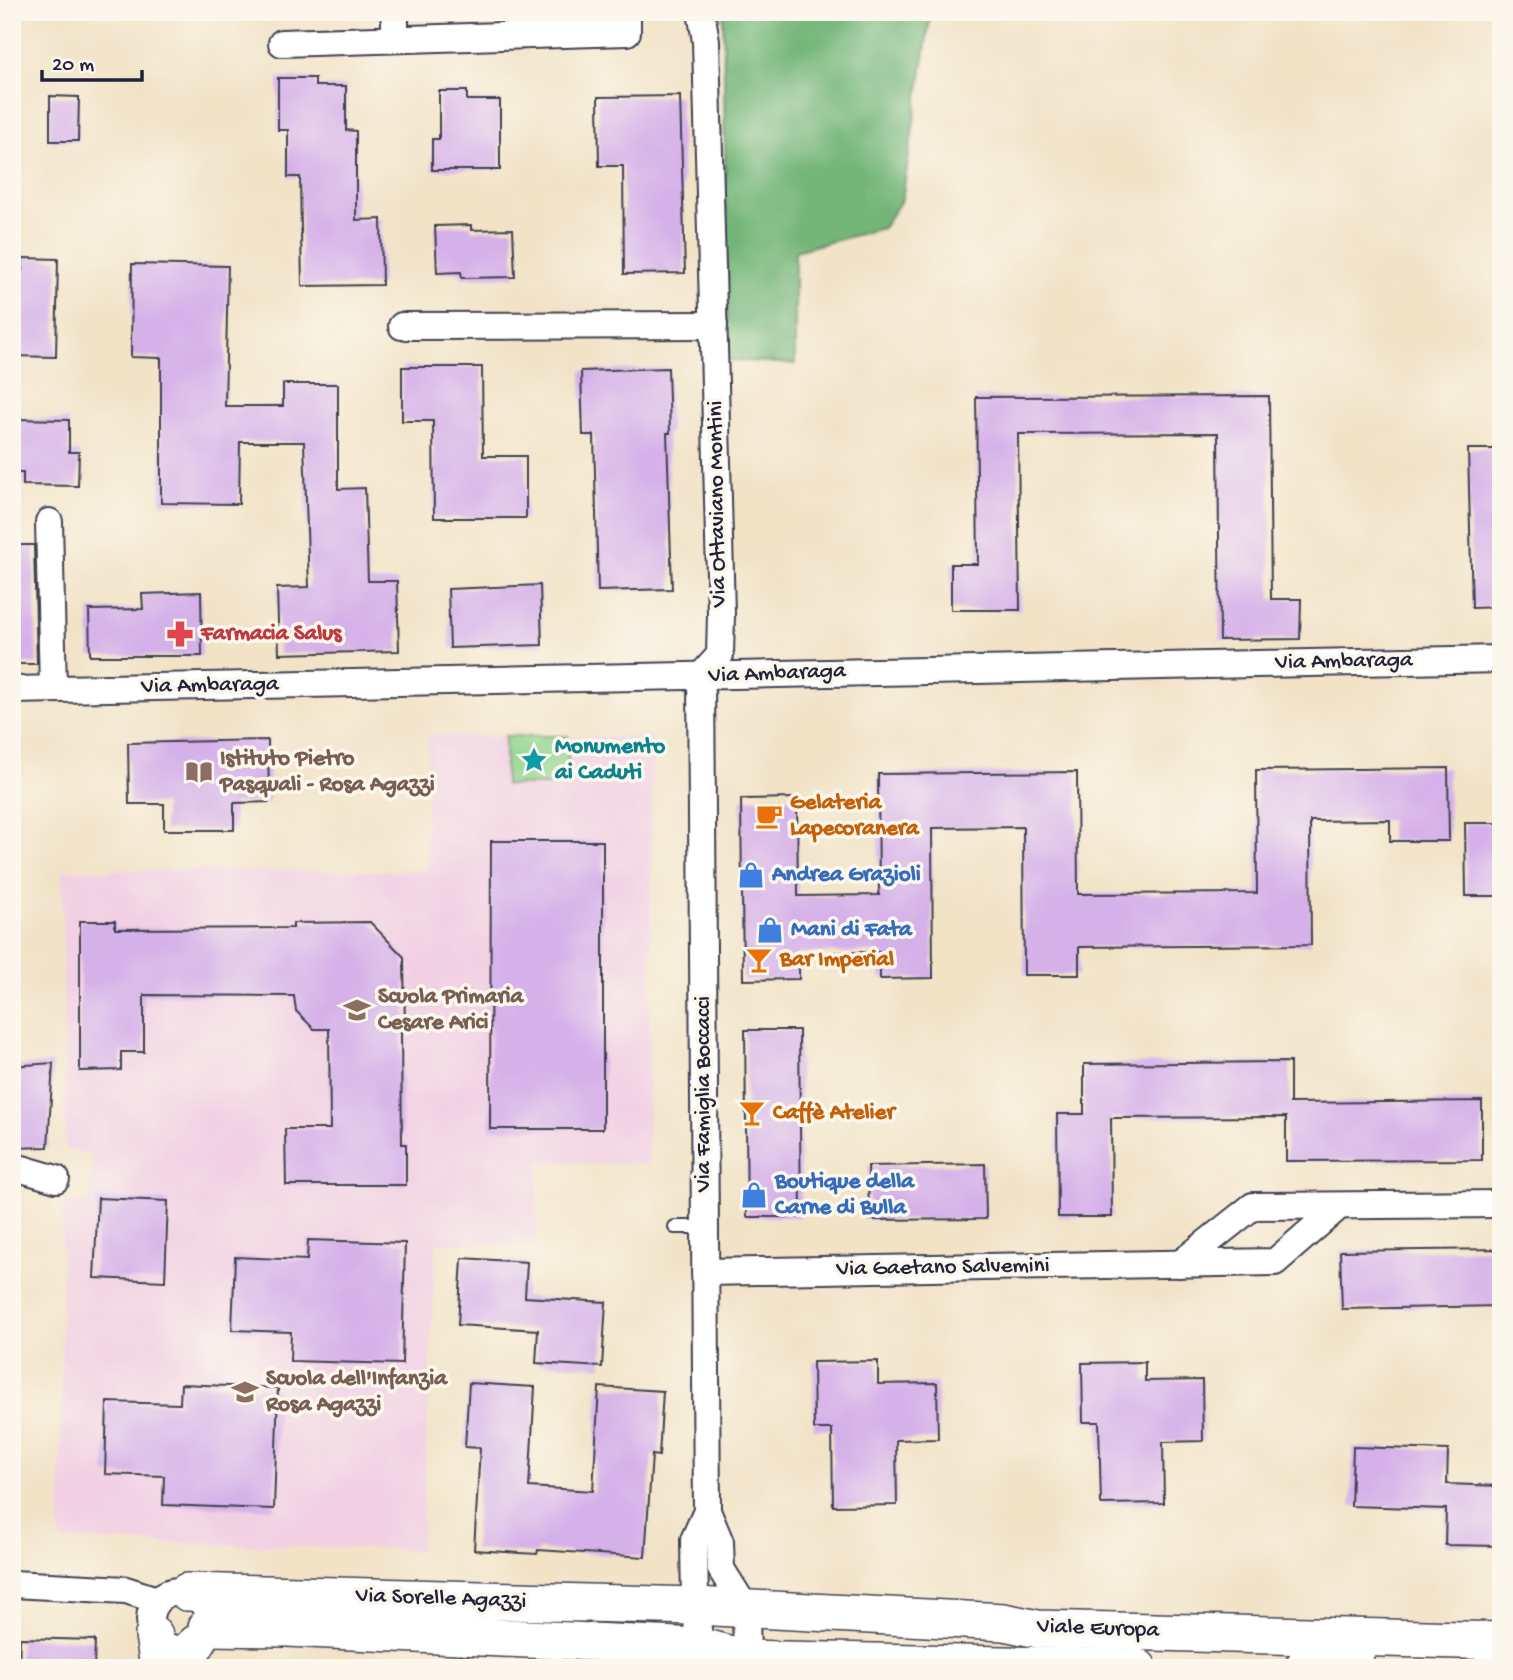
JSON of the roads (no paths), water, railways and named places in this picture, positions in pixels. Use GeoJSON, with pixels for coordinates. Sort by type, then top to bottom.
{"type":"FeatureCollection","features":[{"type":"Feature","properties":{"kind":"street"},"geometry":{"type":"LineString","coordinates":[[395,12],[395,39]]}},
{"type":"Feature","properties":{"kind":"street","name":"Via Ottaviano Montini"},"geometry":{"type":"LineString","coordinates":[[701,12],[706,41],[720,655],[701,676]]}},
{"type":"Feature","properties":{"kind":"street"},"geometry":{"type":"LineString","coordinates":[[282,43],[395,39],[627,22]]}},
{"type":"Feature","properties":{"kind":"street"},"geometry":{"type":"LineString","coordinates":[[402,326],[714,325]]}},
{"type":"Feature","properties":{"kind":"street"},"geometry":{"type":"LineString","coordinates":[[49,522],[53,689]]}},
{"type":"Feature","properties":{"kind":"street","name":"Via Ambaraga"},"geometry":{"type":"LineString","coordinates":[[12,690],[1501,659]]}},
{"type":"Feature","properties":{"kind":"street","name":"Via Famiglia Boccacci"},"geometry":{"type":"LineString","coordinates":[[701,676],[707,1511],[720,1542],[721,1570],[746,1609]]}},
{"type":"Feature","properties":{"kind":"street"},"geometry":{"type":"LineString","coordinates":[[12,1166],[56,1179]]}},
{"type":"Feature","properties":{"kind":"street"},"geometry":{"type":"LineString","coordinates":[[1180,1264],[1253,1206],[1501,1204]]}},
{"type":"Feature","properties":{"kind":"street","name":"Via Gaetano Salvemini"},"geometry":{"type":"LineString","coordinates":[[705,1272],[1275,1262],[1338,1207]]}},
{"type":"Feature","properties":{"kind":"street","name":"Via Famiglia Boccacci"},"geometry":{"type":"LineString","coordinates":[[701,1657],[695,1606],[694,1540],[707,1511]]}},
{"type":"Feature","properties":{"kind":"street","name":"Via Sorelle Agazzi"},"geometry":{"type":"LineString","coordinates":[[12,1584],[126,1590],[164,1624],[695,1606]]}},
{"type":"Feature","properties":{"kind":"street"},"geometry":{"type":"LineString","coordinates":[[170,1668],[202,1635],[208,1615],[205,1606],[195,1595],[164,1624],[162,1644],[174,1649],[186,1648],[202,1635]]}},
{"type":"Feature","properties":{"kind":"street","name":"Viale Europa"},"geometry":{"type":"LineString","coordinates":[[695,1606],[1004,1622],[1038,1629],[1501,1641]]}},
{"type":"Feature","properties":{"kind":"street"},"geometry":{"type":"LineString","coordinates":[[746,1609],[747,1664]]}},
{"type":"Feature","properties":{"kind":"street","name":"Via Sorelle Agazzi"},"geometry":{"type":"LineString","coordinates":[[202,1635],[301,1629],[701,1657]]}},
{"type":"Feature","properties":{"kind":"street"},"geometry":{"type":"LineString","coordinates":[[1303,1668],[1308,1661],[1331,1650],[1429,1654],[1455,1640]]}},
{"type":"Feature","properties":{"kind":"street","name":"Viale Europa"},"geometry":{"type":"LineString","coordinates":[[701,1657],[747,1664],[1138,1668]]}},
{"type":"Feature","properties":{"kind":"lane"},"geometry":{"type":"LineString","coordinates":[[675,1227],[705,1227]]}},
{"type":"Feature","properties":{"kind":"place","name":"Farmacia Salus"},"geometry":{"type":"Point","coordinates":[180,634]}},
{"type":"Feature","properties":{"kind":"place","name":"Monumento ai Caduti"},"geometry":{"type":"Point","coordinates":[534,760]}},
{"type":"Feature","properties":{"kind":"place","name":"Istituto Pietro Pasquali - Rosa Agazzi"},"geometry":{"type":"Point","coordinates":[199,772]}},
{"type":"Feature","properties":{"kind":"place","name":"Gelateria Lapecoranera"},"geometry":{"type":"Point","coordinates":[769,816]}},
{"type":"Feature","properties":{"kind":"place","name":"Andrea Grazioli"},"geometry":{"type":"Point","coordinates":[751,875]}},
{"type":"Feature","properties":{"kind":"place","name":"Mani di Fata"},"geometry":{"type":"Point","coordinates":[770,930]}},
{"type":"Feature","properties":{"kind":"place","name":"Bar Imperial"},"geometry":{"type":"Point","coordinates":[759,960]}},
{"type":"Feature","properties":{"kind":"place","name":"Scuola Primaria Cesare Arici"},"geometry":{"type":"Point","coordinates":[357,1010]}},
{"type":"Feature","properties":{"kind":"place","name":"Caffè Atelier"},"geometry":{"type":"Point","coordinates":[752,1113]}},
{"type":"Feature","properties":{"kind":"place","name":"Boutique della Carne di Bulla"},"geometry":{"type":"Point","coordinates":[754,1195]}},
{"type":"Feature","properties":{"kind":"place","name":"Scuola dell'Infanzia Rosa Agazzi"},"geometry":{"type":"Point","coordinates":[245,1392]}}]}
